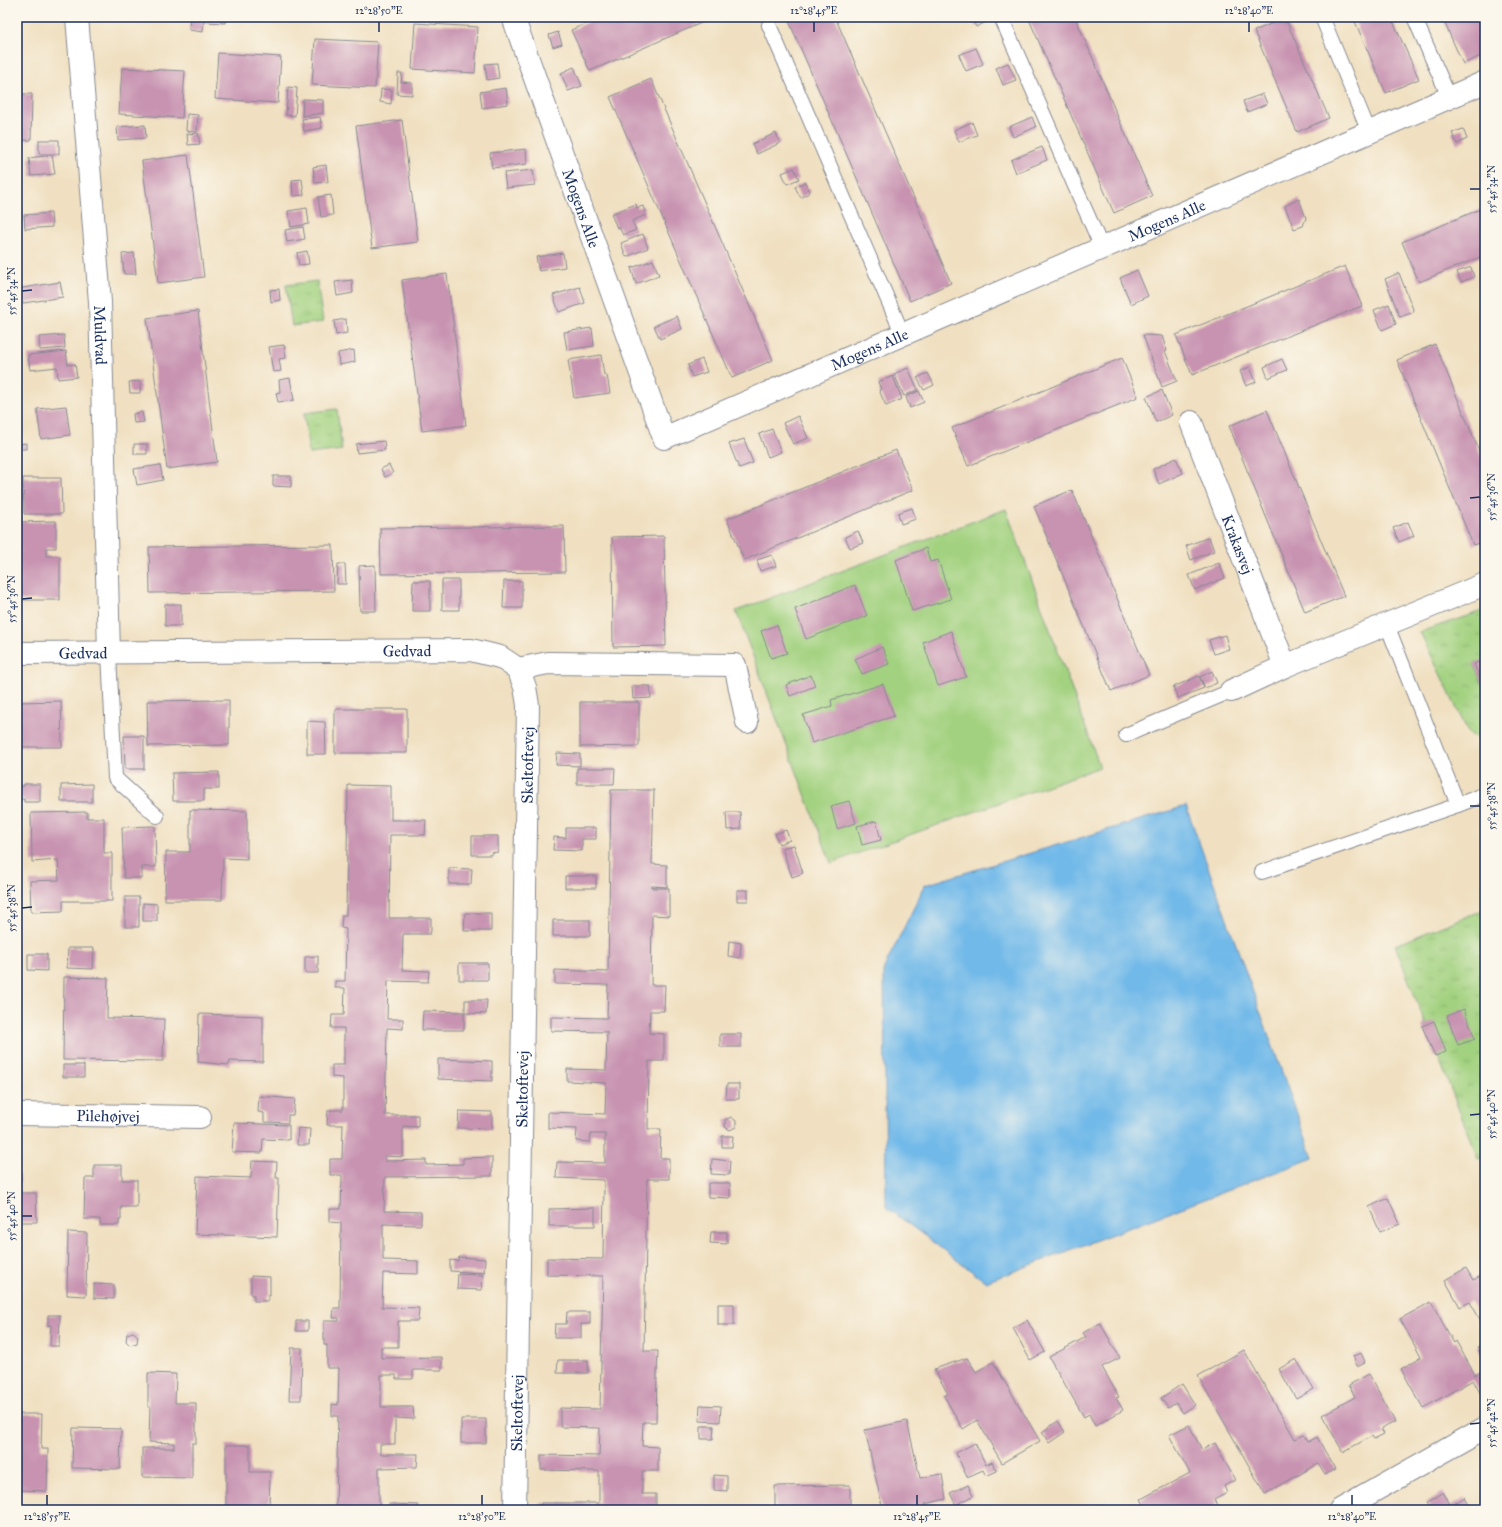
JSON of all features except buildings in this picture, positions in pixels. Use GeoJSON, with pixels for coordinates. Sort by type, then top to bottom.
{"type":"FeatureCollection","features":[{"type":"Feature","properties":{"kind":"street","name":"Muldvad"},"geometry":{"type":"LineString","coordinates":[[77,17],[100,302],[109,653]]}},
{"type":"Feature","properties":{"kind":"street","name":"Mogens Alle"},"geometry":{"type":"LineString","coordinates":[[512,17],[664,438],[1485,82]]}},
{"type":"Feature","properties":{"kind":"street","name":"Krakasvej"},"geometry":{"type":"LineString","coordinates":[[1191,422],[1285,666]]}},
{"type":"Feature","properties":{"kind":"street"},"geometry":{"type":"LineString","coordinates":[[1231,691],[1285,666],[1485,584]]}},
{"type":"Feature","properties":{"kind":"street","name":"Gedvad"},"geometry":{"type":"LineString","coordinates":[[17,653],[471,650],[500,657],[518,669]]}},
{"type":"Feature","properties":{"kind":"street"},"geometry":{"type":"LineString","coordinates":[[518,669],[548,664],[735,665],[747,722]]}},
{"type":"Feature","properties":{"kind":"street","name":"Skeltoftevej"},"geometry":{"type":"LineString","coordinates":[[515,1510],[528,705],[525,687],[518,669]]}},
{"type":"Feature","properties":{"kind":"street","name":"Pilehøjvej"},"geometry":{"type":"LineString","coordinates":[[17,1114],[200,1117]]}},
{"type":"Feature","properties":{"kind":"street"},"geometry":{"type":"LineString","coordinates":[[1340,1510],[1485,1428]]}},
{"type":"Feature","properties":{"kind":"lane"},"geometry":{"type":"LineString","coordinates":[[1002,17],[1102,248]]}},
{"type":"Feature","properties":{"kind":"lane"},"geometry":{"type":"LineString","coordinates":[[1322,17],[1369,132]]}},
{"type":"Feature","properties":{"kind":"lane"},"geometry":{"type":"LineString","coordinates":[[1414,17],[1449,97]]}},
{"type":"Feature","properties":{"kind":"lane"},"geometry":{"type":"LineString","coordinates":[[769,25],[903,335]]}},
{"type":"Feature","properties":{"kind":"lane"},"geometry":{"type":"LineString","coordinates":[[1387,625],[1458,805]]}},
{"type":"Feature","properties":{"kind":"lane"},"geometry":{"type":"LineString","coordinates":[[109,653],[114,778],[157,816]]}},
{"type":"Feature","properties":{"kind":"lane"},"geometry":{"type":"LineString","coordinates":[[1126,735],[1231,691]]}},
{"type":"Feature","properties":{"kind":"lane"},"geometry":{"type":"LineString","coordinates":[[1262,872],[1458,805],[1485,794]]}},
{"type":"Feature","properties":{"kind":"green space"},"geometry":{"type":"Polygon","coordinates":[[[317,281],[323,322],[292,326],[286,285],[317,281]]]}},
{"type":"Feature","properties":{"kind":"green space"},"geometry":{"type":"Polygon","coordinates":[[[337,409],[342,450],[309,454],[304,413],[337,409]]]}},
{"type":"Feature","properties":{"kind":"green space"},"geometry":{"type":"Polygon","coordinates":[[[1006,509],[1100,767],[831,863],[736,611],[1006,509]]]}},
{"type":"Feature","properties":{"kind":"green space"},"geometry":{"type":"Polygon","coordinates":[[[1485,610],[1485,659],[1474,664],[1485,690],[1485,741],[1469,734],[1420,632],[1485,610]]]}},
{"type":"Feature","properties":{"kind":"green space"},"geometry":{"type":"Polygon","coordinates":[[[1485,909],[1485,1157],[1478,1159],[1395,945],[1485,909]]]}},
{"type":"Feature","properties":{"kind":"water"},"geometry":{"type":"Polygon","coordinates":[[[1186,806],[1313,1158],[986,1282],[886,1207],[884,968],[925,885],[1186,806]]]}}]}
